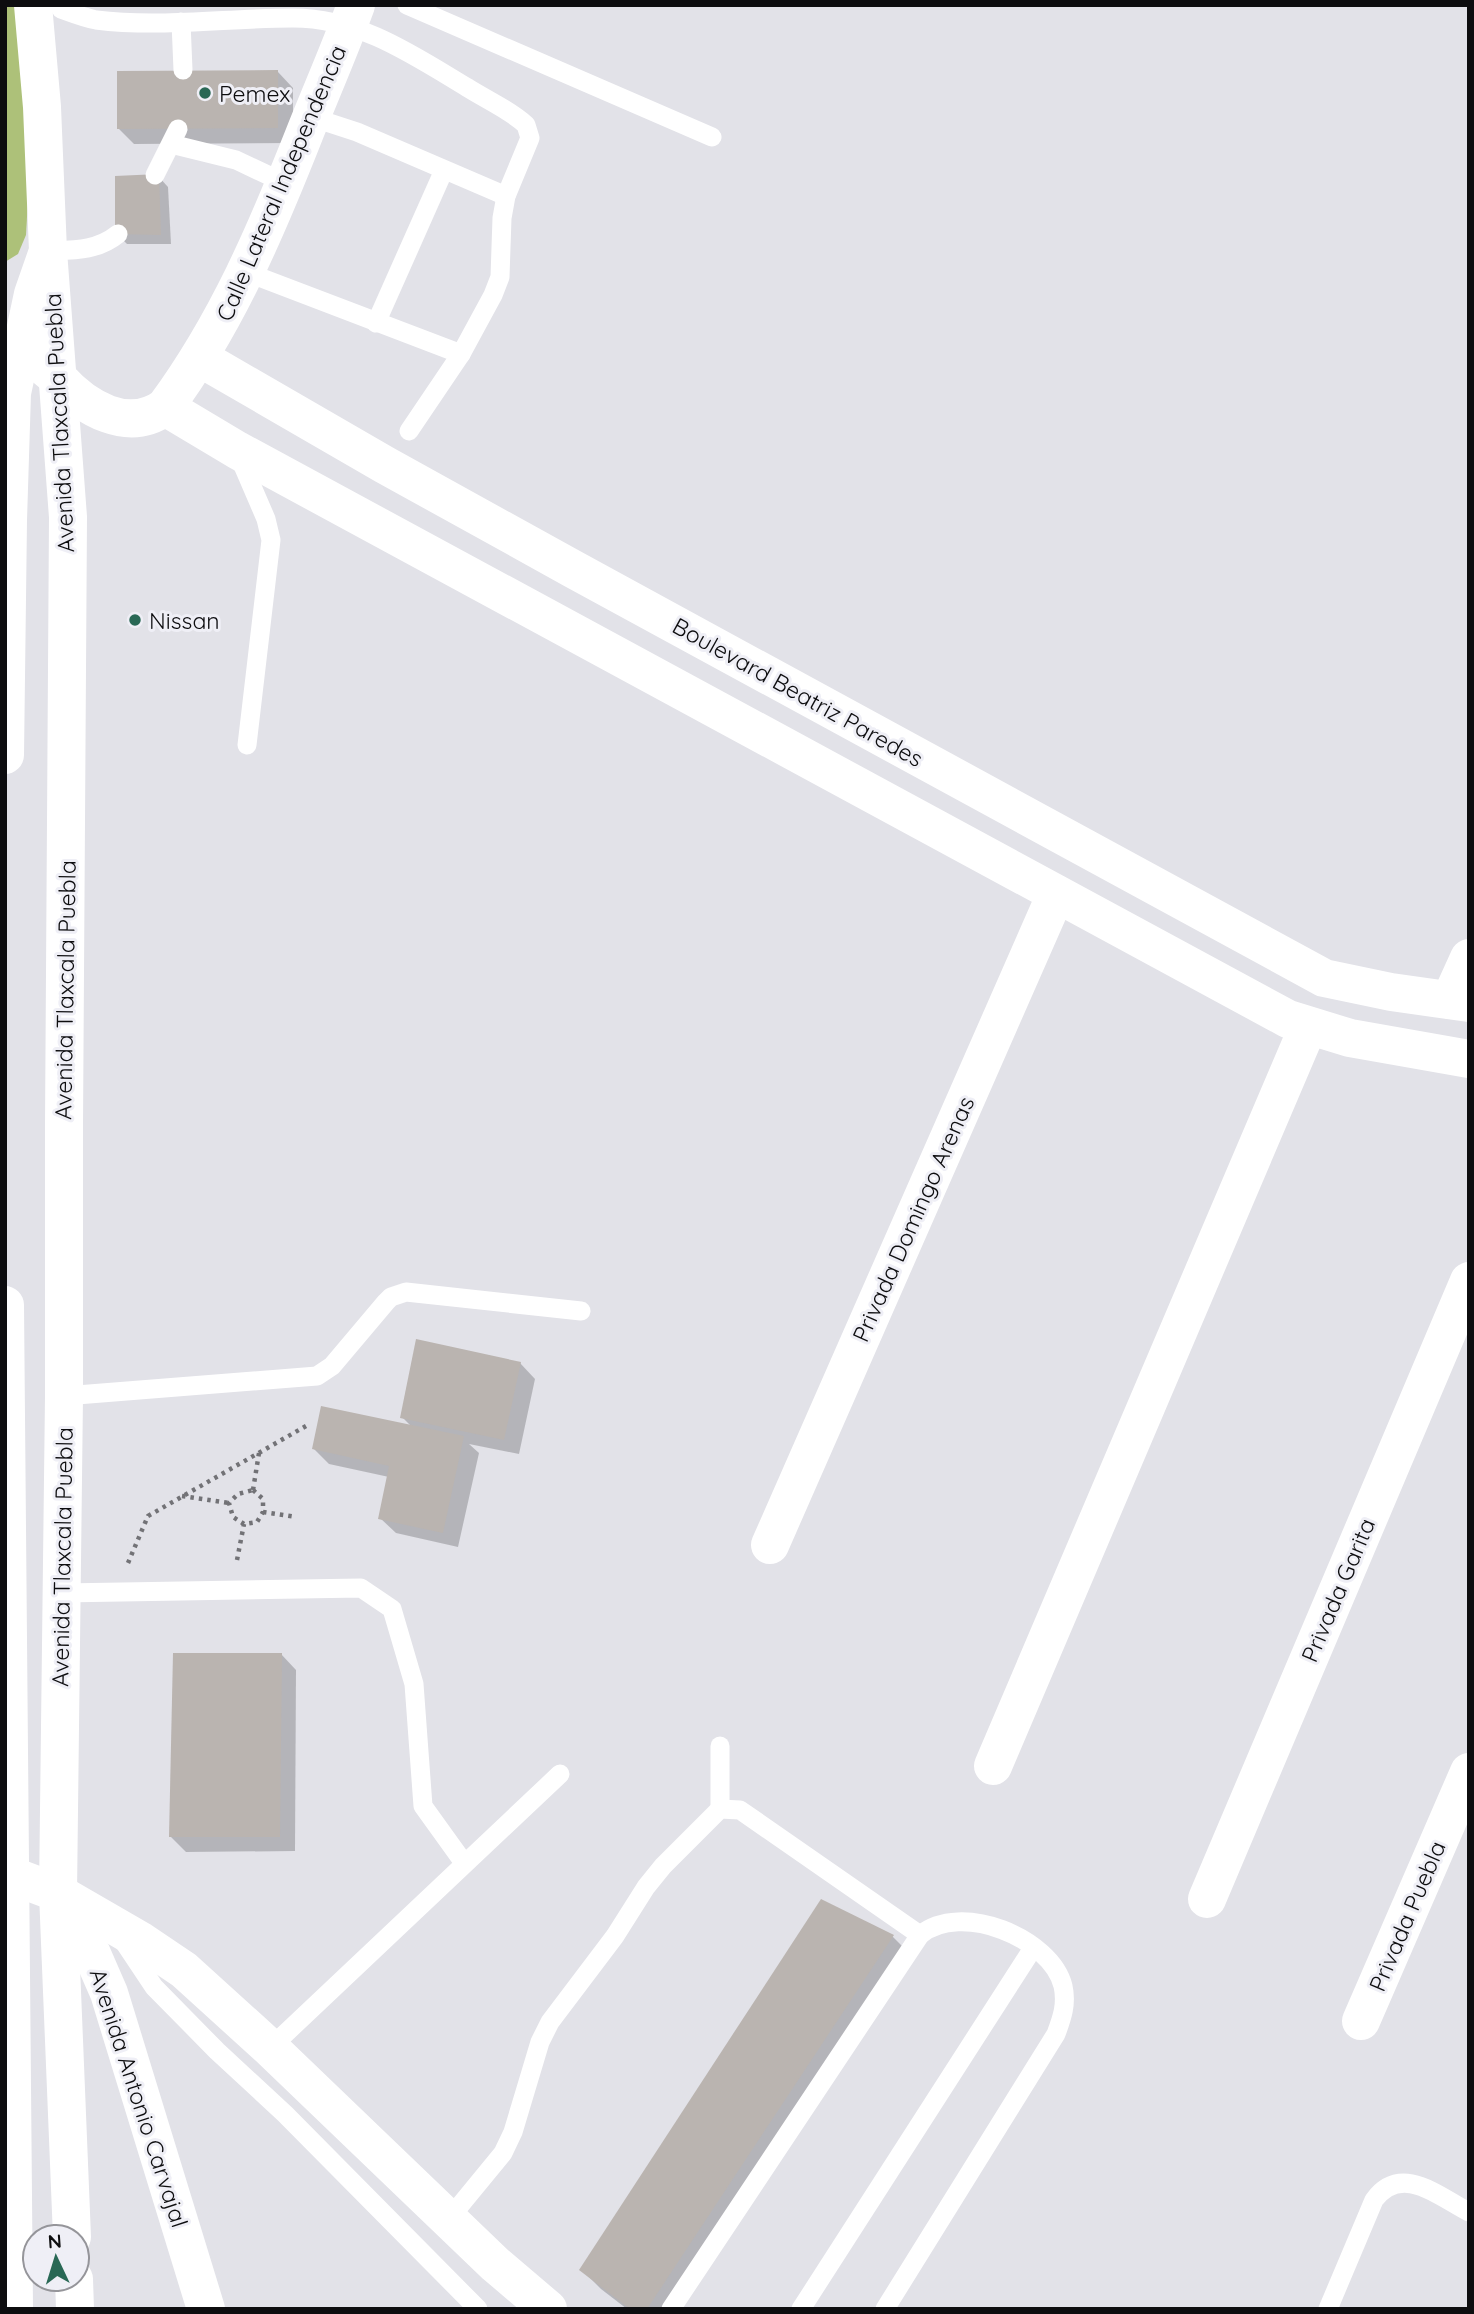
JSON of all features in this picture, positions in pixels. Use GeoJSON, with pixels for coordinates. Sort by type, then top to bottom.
{"type":"FeatureCollection","features":[{"type":"Feature","properties":{"kind":"street"},"geometry":{"type":"LineString","coordinates":[[5,279],[29,267],[48,251],[43,107],[52,6]]}},
{"type":"Feature","properties":{"kind":"street","name":"Calle Lateral Independencia"},"geometry":{"type":"LineString","coordinates":[[200,358],[217,331],[246,272],[285,183],[352,15]]}},
{"type":"Feature","properties":{"kind":"street","name":"Avenida Tlaxcala Puebla"},"geometry":{"type":"LineString","coordinates":[[5,755],[13,348],[48,251]]}},
{"type":"Feature","properties":{"kind":"street","name":"Avenida Tlaxcala Puebla"},"geometry":{"type":"LineString","coordinates":[[48,251],[68,517],[64,1395],[58,1893],[71,2223]]}},
{"type":"Feature","properties":{"kind":"street"},"geometry":{"type":"LineString","coordinates":[[13,348],[30,355],[59,379],[74,396],[102,413],[123,418],[156,414],[165,407],[200,358]]}},
{"type":"Feature","properties":{"kind":"street","name":"Boulevard Beatriz Paredes"},"geometry":{"type":"LineString","coordinates":[[200,358],[573,569],[1324,978],[1391,992],[1460,1002]]}},
{"type":"Feature","properties":{"kind":"street"},"geometry":{"type":"LineString","coordinates":[[165,407],[237,450],[1264,1007],[1308,1027],[1350,1038],[1469,1059]]}},
{"type":"Feature","properties":{"kind":"street","name":"Privada Domingo Arenas"},"geometry":{"type":"LineString","coordinates":[[770,1545],[1056,894]]}},
{"type":"Feature","properties":{"kind":"street"},"geometry":{"type":"LineString","coordinates":[[1460,1002],[1469,958]]}},
{"type":"Feature","properties":{"kind":"street"},"geometry":{"type":"LineString","coordinates":[[993,1766],[1308,1027]]}},
{"type":"Feature","properties":{"kind":"street","name":"Privada Garita"},"geometry":{"type":"LineString","coordinates":[[1207,1899],[1469,1281]]}},
{"type":"Feature","properties":{"kind":"street"},"geometry":{"type":"LineString","coordinates":[[5,1305],[7,1873],[14,2309]]}},
{"type":"Feature","properties":{"kind":"street","name":"Privada Puebla"},"geometry":{"type":"LineString","coordinates":[[1361,2021],[1469,1772]]}},
{"type":"Feature","properties":{"kind":"street"},"geometry":{"type":"LineString","coordinates":[[7,1873],[58,1893],[153,1948],[184,1970],[270,2048],[495,2264],[548,2309]]}},
{"type":"Feature","properties":{"kind":"street","name":"Avenida Antonio Carvajal"},"geometry":{"type":"LineString","coordinates":[[58,1893],[92,1954],[109,1993],[206,2309]]}},
{"type":"Feature","properties":{"kind":"lane"},"geometry":{"type":"LineString","coordinates":[[407,5],[712,137]]}},
{"type":"Feature","properties":{"kind":"lane"},"geometry":{"type":"LineString","coordinates":[[52,6],[93,20],[320,20],[352,15],[526,125],[530,138],[506,196],[502,218],[500,276],[494,295],[461,355],[409,431]]}},
{"type":"Feature","properties":{"kind":"lane"},"geometry":{"type":"LineString","coordinates":[[181,22],[183,70]]}},
{"type":"Feature","properties":{"kind":"lane"},"geometry":{"type":"LineString","coordinates":[[311,117],[357,132],[506,196]]}},
{"type":"Feature","properties":{"kind":"lane"},"geometry":{"type":"LineString","coordinates":[[155,175],[174,136],[285,183]]}},
{"type":"Feature","properties":{"kind":"lane"},"geometry":{"type":"LineString","coordinates":[[376,323],[444,170]]}},
{"type":"Feature","properties":{"kind":"lane"},"geometry":{"type":"LineString","coordinates":[[48,251],[92,248],[107,243],[118,234]]}},
{"type":"Feature","properties":{"kind":"lane"},"geometry":{"type":"LineString","coordinates":[[246,272],[461,355]]}},
{"type":"Feature","properties":{"kind":"lane"},"geometry":{"type":"LineString","coordinates":[[237,450],[271,540],[247,745]]}},
{"type":"Feature","properties":{"kind":"lane"},"geometry":{"type":"LineString","coordinates":[[64,1395],[317,1376],[332,1366],[391,1297],[406,1292],[581,1311]]}},
{"type":"Feature","properties":{"kind":"lane"},"geometry":{"type":"LineString","coordinates":[[62,1593],[361,1588],[392,1609],[414,1684],[423,1806],[464,1863]]}},
{"type":"Feature","properties":{"kind":"lane"},"geometry":{"type":"LineString","coordinates":[[448,2220],[502,2153],[513,2132],[540,2042],[550,2022],[615,1936],[663,1866],[720,1809],[720,1746]]}},
{"type":"Feature","properties":{"kind":"lane"},"geometry":{"type":"LineString","coordinates":[[270,2048],[560,1774]]}},
{"type":"Feature","properties":{"kind":"lane"},"geometry":{"type":"LineString","coordinates":[[720,1809],[740,1810],[750,1815],[920,1935]]}},
{"type":"Feature","properties":{"kind":"lane"},"geometry":{"type":"LineString","coordinates":[[671,2309],[920,1935],[930,1927],[944,1922],[977,1922],[1000,1928],[1033,1948],[1052,1964],[1063,1986],[1065,2010],[1056,2034],[885,2309]]}},
{"type":"Feature","properties":{"kind":"lane"},"geometry":{"type":"LineString","coordinates":[[111,1924],[154,1987],[217,2051],[285,2113],[478,2309]]}},
{"type":"Feature","properties":{"kind":"lane"},"geometry":{"type":"LineString","coordinates":[[801,2309],[1033,1948]]}},
{"type":"Feature","properties":{"kind":"lane"},"geometry":{"type":"LineString","coordinates":[[1328,2309],[1374,2200],[1382,2189],[1393,2183],[1418,2185],[1469,2212]]}},
{"type":"Feature","properties":{"kind":"path"},"geometry":{"type":"LineString","coordinates":[[127,1563],[148,1516],[306,1426]]}},
{"type":"Feature","properties":{"kind":"path"},"geometry":{"type":"LineString","coordinates":[[253,1490],[259,1452]]}},
{"type":"Feature","properties":{"kind":"path"},"geometry":{"type":"LineString","coordinates":[[229,1503],[238,1493],[253,1490]]}},
{"type":"Feature","properties":{"kind":"path"},"geometry":{"type":"LineString","coordinates":[[229,1503],[233,1517],[243,1524],[257,1522],[263,1512],[262,1499],[253,1490]]}},
{"type":"Feature","properties":{"kind":"path"},"geometry":{"type":"LineString","coordinates":[[183,1496],[229,1503]]}},
{"type":"Feature","properties":{"kind":"path"},"geometry":{"type":"LineString","coordinates":[[263,1512],[296,1517]]}},
{"type":"Feature","properties":{"kind":"path"},"geometry":{"type":"LineString","coordinates":[[237,1561],[243,1524]]}},
{"type":"Feature","properties":{"kind":"green space"},"geometry":{"type":"Polygon","coordinates":[[[5,5],[21,5],[29,182],[26,235],[18,254],[5,262],[5,5]]]}},
{"type":"Feature","properties":{"kind":"building"},"geometry":{"type":"Polygon","coordinates":[[[278,70],[278,128],[117,129],[117,71],[278,70]]]}},
{"type":"Feature","properties":{"kind":"building"},"geometry":{"type":"Polygon","coordinates":[[[159,174],[161,235],[115,234],[115,176],[159,174]]]}},
{"type":"Feature","properties":{"kind":"building"},"geometry":{"type":"Polygon","coordinates":[[[416,1339],[521,1362],[504,1440],[400,1418],[416,1339]]]}},
{"type":"Feature","properties":{"kind":"building"},"geometry":{"type":"Polygon","coordinates":[[[321,1406],[464,1436],[443,1533],[378,1519],[389,1466],[312,1449],[321,1406]]]}},
{"type":"Feature","properties":{"kind":"building"},"geometry":{"type":"Polygon","coordinates":[[[173,1653],[282,1653],[280,1837],[169,1837],[173,1653]]]}},
{"type":"Feature","properties":{"kind":"building"},"geometry":{"type":"Polygon","coordinates":[[[821,1899],[894,1935],[647,2309],[630,2309],[579,2270],[821,1899]]]}},
{"type":"Feature","properties":{"kind":"place","name":"Pemex"},"geometry":{"type":"Point","coordinates":[205,93]}},
{"type":"Feature","properties":{"kind":"place","name":"Nissan"},"geometry":{"type":"Point","coordinates":[135,620]}}]}
